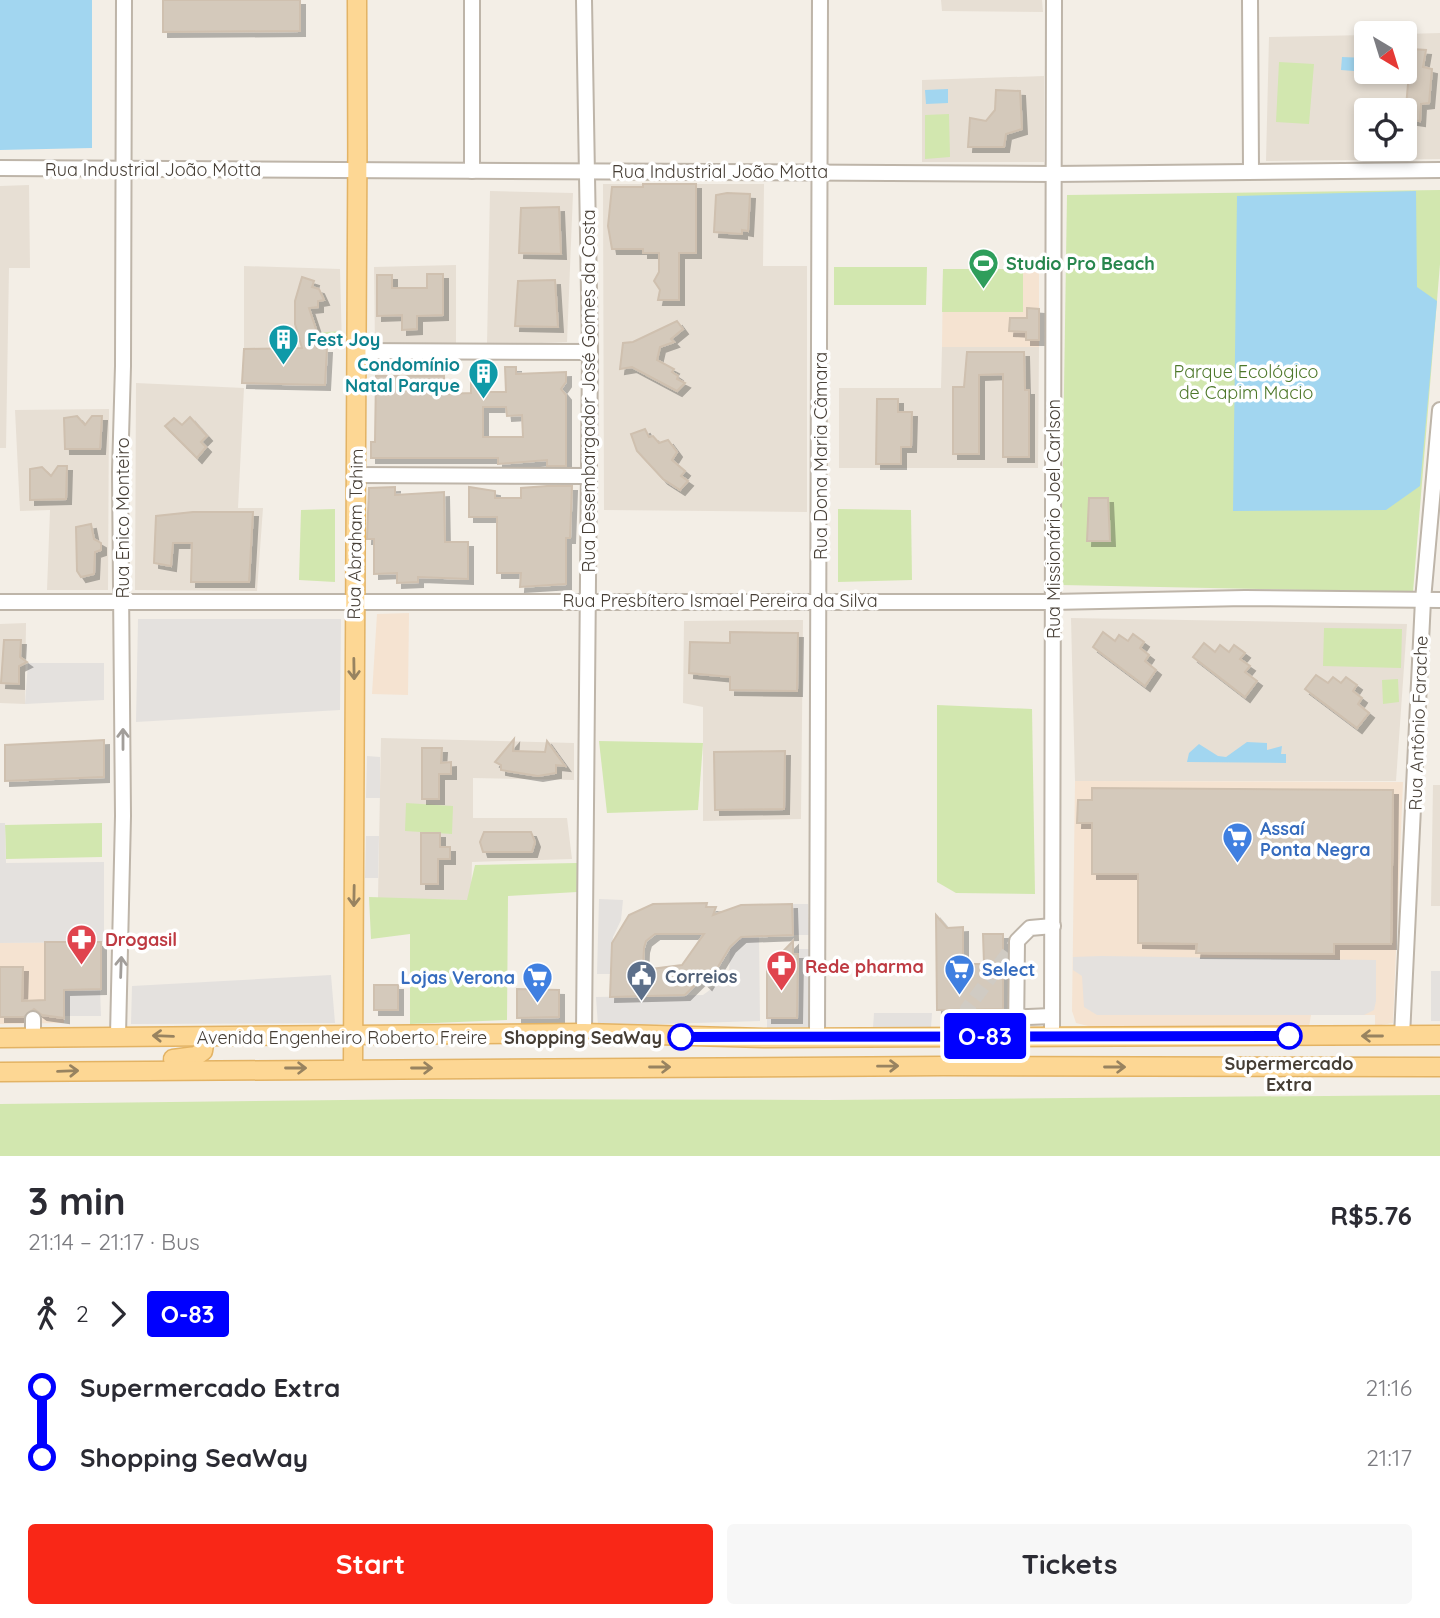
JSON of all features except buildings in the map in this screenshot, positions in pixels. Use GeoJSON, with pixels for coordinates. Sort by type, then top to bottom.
{"type":"FeatureCollection","features":[{"type":"Feature","properties":{"kind":"main road","name":"Rua Abraham Tahim"},"geometry":{"type":"LineString","coordinates":[[353,1068],[353,601],[360,169],[357,0]]}},
{"type":"Feature","properties":{"kind":"main road","name":"Avenida Engenheiro Roberto Freire"},"geometry":{"type":"LineString","coordinates":[[0,1038],[33,1028],[205,1038],[584,1033],[817,1037],[1440,1035]]}},
{"type":"Feature","properties":{"kind":"main road"},"geometry":{"type":"LineString","coordinates":[[108,1069],[125,1062],[196,1056],[203,1051],[205,1038]]}},
{"type":"Feature","properties":{"kind":"main road","name":"Avenida Engenheiro Roberto Freire"},"geometry":{"type":"LineString","coordinates":[[0,1072],[353,1068],[1440,1067]]}},
{"type":"Feature","properties":{"kind":"street","name":"Rua Enico Monteiro"},"geometry":{"type":"LineString","coordinates":[[118,1035],[123,817],[124,0]]}},
{"type":"Feature","properties":{"kind":"street"},"geometry":{"type":"LineString","coordinates":[[472,0],[472,170]]}},
{"type":"Feature","properties":{"kind":"street","name":"Rua Desembargador José Gomes da Costa"},"geometry":{"type":"LineString","coordinates":[[584,0],[590,352],[584,1033]]}},
{"type":"Feature","properties":{"kind":"street","name":"Rua Dona Maria Câmara"},"geometry":{"type":"LineString","coordinates":[[817,1037],[816,688],[820,601],[821,0]]}},
{"type":"Feature","properties":{"kind":"street","name":"Rua Missionário Joel Carlson"},"geometry":{"type":"LineString","coordinates":[[1052,1037],[1054,0]]}},
{"type":"Feature","properties":{"kind":"street"},"geometry":{"type":"LineString","coordinates":[[1250,0],[1251,169]]}},
{"type":"Feature","properties":{"kind":"street","name":"Rua Industrial João Motta"},"geometry":{"type":"LineString","coordinates":[[0,168],[1054,174],[1251,169],[1440,170]]}},
{"type":"Feature","properties":{"kind":"street"},"geometry":{"type":"LineString","coordinates":[[356,351],[590,352]]}},
{"type":"Feature","properties":{"kind":"street","name":"Rua Antônio Farache"},"geometry":{"type":"LineString","coordinates":[[1402,1036],[1423,600],[1440,410]]}},
{"type":"Feature","properties":{"kind":"street"},"geometry":{"type":"LineString","coordinates":[[355,475],[589,476]]}},
{"type":"Feature","properties":{"kind":"street","name":"Rua Presbítero Ismael Pereira da Silva"},"geometry":{"type":"LineString","coordinates":[[0,602],[122,604],[1245,598],[1440,600]]}},
{"type":"Feature","properties":{"kind":"street"},"geometry":{"type":"LineString","coordinates":[[1016,1037],[1017,941],[1030,928],[1053,926]]}},
{"type":"Feature","properties":{"kind":"street"},"geometry":{"type":"LineString","coordinates":[[962,1020],[1052,1016]]}},
{"type":"Feature","properties":{"kind":"shaded area"},"geometry":{"type":"Polygon","coordinates":[[[941,0],[1042,0],[1043,12],[942,11],[941,0]]]}},
{"type":"Feature","properties":{"kind":"shaded area"},"geometry":{"type":"Polygon","coordinates":[[[1440,33],[1440,159],[1417,159],[1417,98],[1354,98],[1354,160],[1266,161],[1269,37],[1354,35],[1354,84],[1418,84],[1418,34],[1440,33]]]}},
{"type":"Feature","properties":{"kind":"shaded area"},"geometry":{"type":"Polygon","coordinates":[[[1044,76],[1044,162],[922,162],[922,80],[1044,76]]]}},
{"type":"Feature","properties":{"kind":"shaded area"},"geometry":{"type":"Polygon","coordinates":[[[603,184],[643,184],[643,253],[696,253],[696,184],[764,184],[763,266],[807,266],[807,512],[604,510],[603,184]]]}},
{"type":"Feature","properties":{"kind":"shaded area"},"geometry":{"type":"Polygon","coordinates":[[[29,185],[30,268],[9,268],[6,448],[0,448],[0,186],[29,185]]]}},
{"type":"Feature","properties":{"kind":"shaded area"},"geometry":{"type":"Polygon","coordinates":[[[490,191],[573,193],[567,342],[487,345],[490,191]]]}},
{"type":"Feature","properties":{"kind":"shaded area"},"geometry":{"type":"Polygon","coordinates":[[[456,265],[456,346],[375,347],[374,267],[456,265]]]}},
{"type":"Feature","properties":{"kind":"shaded area"},"geometry":{"type":"Polygon","coordinates":[[[244,266],[340,269],[342,348],[244,349],[244,266]]]}},
{"type":"Feature","properties":{"kind":"shaded area"},"geometry":{"type":"Polygon","coordinates":[[[943,269],[1039,269],[1039,347],[942,347],[943,269]]]}},
{"type":"Feature","properties":{"kind":"shaded area"},"geometry":{"type":"Polygon","coordinates":[[[942,347],[1039,347],[1038,468],[839,468],[839,388],[941,388],[942,347]]]}},
{"type":"Feature","properties":{"kind":"shaded area"},"geometry":{"type":"Polygon","coordinates":[[[136,383],[244,388],[238,508],[263,508],[257,591],[135,590],[136,383]]]}},
{"type":"Feature","properties":{"kind":"shaded area"},"geometry":{"type":"Polygon","coordinates":[[[109,409],[108,590],[47,590],[50,510],[20,511],[15,410],[109,409]]]}},
{"type":"Feature","properties":{"kind":"shaded area"},"geometry":{"type":"Polygon","coordinates":[[[409,613],[408,695],[372,694],[377,614],[409,613]]]}},
{"type":"Feature","properties":{"kind":"shaded area"},"geometry":{"type":"Polygon","coordinates":[[[1071,618],[1407,624],[1396,781],[1075,781],[1071,618]]]}},
{"type":"Feature","properties":{"kind":"shaded area"},"geometry":{"type":"Polygon","coordinates":[[[138,619],[341,619],[340,710],[136,722],[138,619]]]}},
{"type":"Feature","properties":{"kind":"shaded area"},"geometry":{"type":"Polygon","coordinates":[[[803,620],[801,819],[703,821],[703,707],[683,703],[684,621],[803,620]]]}},
{"type":"Feature","properties":{"kind":"shaded area"},"geometry":{"type":"Polygon","coordinates":[[[26,623],[25,704],[0,703],[0,624],[26,623]]]}},
{"type":"Feature","properties":{"kind":"shaded area"},"geometry":{"type":"Polygon","coordinates":[[[28,663],[104,663],[104,700],[25,704],[28,663]]]}},
{"type":"Feature","properties":{"kind":"shaded area"},"geometry":{"type":"Polygon","coordinates":[[[381,738],[574,743],[574,780],[473,778],[473,818],[567,818],[572,859],[472,862],[471,900],[378,899],[381,738]]]}},
{"type":"Feature","properties":{"kind":"shaded area"},"geometry":{"type":"Polygon","coordinates":[[[367,756],[380,757],[380,798],[366,798],[367,756]]]}},
{"type":"Feature","properties":{"kind":"shaded area","name":"Assaí Ponta Negra"},"geometry":{"type":"Polygon","coordinates":[[[1075,781],[1403,782],[1393,1023],[1375,1026],[1375,1015],[1311,1015],[1309,1027],[1092,1027],[1076,1023],[1072,1011],[1075,781]]]}},
{"type":"Feature","properties":{"kind":"shaded area"},"geometry":{"type":"Polygon","coordinates":[[[1433,785],[1440,785],[1440,906],[1431,906],[1433,785]]]}},
{"type":"Feature","properties":{"kind":"shaded area"},"geometry":{"type":"Polygon","coordinates":[[[0,823],[5,823],[6,863],[104,862],[104,942],[0,943],[0,823]]]}},
{"type":"Feature","properties":{"kind":"shaded area"},"geometry":{"type":"Polygon","coordinates":[[[366,836],[379,836],[378,878],[365,878],[366,836]]]}},
{"type":"Feature","properties":{"kind":"shaded area"},"geometry":{"type":"Polygon","coordinates":[[[599,899],[623,900],[621,920],[613,937],[610,974],[597,974],[599,899]]]}},
{"type":"Feature","properties":{"kind":"shaded area"},"geometry":{"type":"Polygon","coordinates":[[[792,904],[808,904],[809,935],[793,935],[792,904]]]}},
{"type":"Feature","properties":{"kind":"shaded area"},"geometry":{"type":"Polygon","coordinates":[[[759,936],[760,1021],[598,1026],[596,997],[703,995],[729,976],[730,947],[741,937],[759,936]]]}},
{"type":"Feature","properties":{"kind":"shaded area"},"geometry":{"type":"Polygon","coordinates":[[[63,942],[64,1023],[0,1024],[0,943],[63,942]]]}},
{"type":"Feature","properties":{"kind":"shaded area"},"geometry":{"type":"Polygon","coordinates":[[[798,949],[811,949],[811,1027],[767,1028],[767,1018],[797,1017],[798,949]]]}},
{"type":"Feature","properties":{"kind":"shaded area"},"geometry":{"type":"Polygon","coordinates":[[[1073,957],[1376,960],[1376,1001],[1374,1010],[1364,1015],[1097,1015],[1084,1007],[1082,976],[1073,970],[1073,957]]]}},
{"type":"Feature","properties":{"kind":"shaded area"},"geometry":{"type":"Polygon","coordinates":[[[1431,971],[1440,971],[1440,1021],[1431,1021],[1431,971]]]}},
{"type":"Feature","properties":{"kind":"shaded area"},"geometry":{"type":"Polygon","coordinates":[[[331,975],[335,1023],[131,1024],[132,986],[331,975]]]}},
{"type":"Feature","properties":{"kind":"shaded area"},"geometry":{"type":"Polygon","coordinates":[[[100,989],[101,1016],[64,1016],[64,990],[100,989]]]}},
{"type":"Feature","properties":{"kind":"shaded area"},"geometry":{"type":"Polygon","coordinates":[[[874,1013],[932,1013],[931,1028],[873,1028],[874,1013]]]}},
{"type":"Feature","properties":{"kind":"green space"},"geometry":{"type":"Polygon","coordinates":[[[1279,62],[1314,64],[1309,124],[1276,122],[1279,62]]]}},
{"type":"Feature","properties":{"kind":"green space"},"geometry":{"type":"Polygon","coordinates":[[[949,114],[950,157],[925,159],[925,115],[949,114]]]}},
{"type":"Feature","properties":{"kind":"green space","name":"Parque Ecológico de Capim Macio"},"geometry":{"type":"Polygon","coordinates":[[[1440,190],[1440,264],[1413,592],[1061,585],[1067,195],[1440,190]]]}},
{"type":"Feature","properties":{"kind":"green space"},"geometry":{"type":"Polygon","coordinates":[[[834,267],[927,267],[926,305],[834,305],[834,267]]]}},
{"type":"Feature","properties":{"kind":"green space","name":"Studio Pro Beach"},"geometry":{"type":"Polygon","coordinates":[[[943,269],[1023,269],[1023,312],[942,312],[943,269]]]}},
{"type":"Feature","properties":{"kind":"green space"},"geometry":{"type":"Polygon","coordinates":[[[342,331],[342,348],[313,348],[314,333],[342,331]]]}},
{"type":"Feature","properties":{"kind":"green space"},"geometry":{"type":"Polygon","coordinates":[[[335,509],[335,582],[299,580],[301,510],[335,509]]]}},
{"type":"Feature","properties":{"kind":"green space"},"geometry":{"type":"Polygon","coordinates":[[[838,509],[911,510],[912,580],[838,582],[838,509]]]}},
{"type":"Feature","properties":{"kind":"green space"},"geometry":{"type":"Polygon","coordinates":[[[1324,628],[1402,629],[1401,668],[1323,666],[1324,628]]]}},
{"type":"Feature","properties":{"kind":"green space"},"geometry":{"type":"Polygon","coordinates":[[[1398,679],[1399,702],[1383,704],[1382,680],[1398,679]]]}},
{"type":"Feature","properties":{"kind":"green space"},"geometry":{"type":"Polygon","coordinates":[[[937,705],[1032,709],[1035,894],[956,893],[937,882],[937,705]]]}},
{"type":"Feature","properties":{"kind":"green space"},"geometry":{"type":"Polygon","coordinates":[[[599,741],[703,743],[698,810],[607,813],[599,741]]]}},
{"type":"Feature","properties":{"kind":"green space"},"geometry":{"type":"Polygon","coordinates":[[[406,803],[453,806],[452,834],[405,831],[406,803]]]}},
{"type":"Feature","properties":{"kind":"green space"},"geometry":{"type":"Polygon","coordinates":[[[102,823],[102,857],[6,859],[5,825],[102,823]]]}},
{"type":"Feature","properties":{"kind":"green space"},"geometry":{"type":"Polygon","coordinates":[[[577,863],[577,892],[508,896],[507,1020],[410,1024],[410,934],[371,939],[369,897],[467,900],[475,865],[577,863]]]}},
{"type":"Feature","properties":{"kind":"green space"},"geometry":{"type":"Polygon","coordinates":[[[1440,1095],[1440,1156],[0,1156],[0,1104],[432,1099],[828,1100],[1440,1095]]]}},
{"type":"Feature","properties":{"kind":"water"},"geometry":{"type":"Polygon","coordinates":[[[0,0],[92,0],[92,148],[0,150],[0,0]]]}},
{"type":"Feature","properties":{"kind":"water"},"geometry":{"type":"Polygon","coordinates":[[[1342,57],[1354,57],[1354,71],[1341,70],[1342,57]]]}},
{"type":"Feature","properties":{"kind":"water"},"geometry":{"type":"Polygon","coordinates":[[[948,89],[948,103],[926,104],[925,90],[948,89]]]}},
{"type":"Feature","properties":{"kind":"water"},"geometry":{"type":"Polygon","coordinates":[[[1416,191],[1417,287],[1437,301],[1420,486],[1386,510],[1233,511],[1237,196],[1416,191]]]}},
{"type":"Feature","properties":{"kind":"water"},"geometry":{"type":"Polygon","coordinates":[[[1247,742],[1267,743],[1267,750],[1282,746],[1281,754],[1286,754],[1286,763],[1187,762],[1189,753],[1199,744],[1218,756],[1226,757],[1247,742]]]}},
{"type":"Feature","properties":{"kind":"tunnel"},"geometry":{"type":"LineString","coordinates":[[958,1036],[967,1009],[1017,941]]}},
{"type":"Feature","properties":{"kind":"bus line","name":"O-83"},"geometry":{"type":"LineString","coordinates":[[681,1037],[1289,1036]]}},
{"type":"Feature","properties":{"kind":"place","name":"Studio Pro Beach"},"geometry":{"type":"Point","coordinates":[983,290]}},
{"type":"Feature","properties":{"kind":"place","name":"Fest Joy"},"geometry":{"type":"Point","coordinates":[284,366]}},
{"type":"Feature","properties":{"kind":"place","name":"Condomínio Natal Parque"},"geometry":{"type":"Point","coordinates":[483,401]}},
{"type":"Feature","properties":{"kind":"place","name":"Assaí Ponta Negra"},"geometry":{"type":"Point","coordinates":[1237,865]}},
{"type":"Feature","properties":{"kind":"place","name":"Drogasil"},"geometry":{"type":"Point","coordinates":[82,966]}},
{"type":"Feature","properties":{"kind":"place","name":"Rede pharma"},"geometry":{"type":"Point","coordinates":[782,993]}},
{"type":"Feature","properties":{"kind":"place","name":"Select"},"geometry":{"type":"Point","coordinates":[959,996]}},
{"type":"Feature","properties":{"kind":"place","name":"Correios"},"geometry":{"type":"Point","coordinates":[642,1003]}},
{"type":"Feature","properties":{"kind":"place","name":"Lojas Verona"},"geometry":{"type":"Point","coordinates":[538,1004]}},
{"type":"Feature","properties":{"kind":"place","name":"Supermercado Extra"},"geometry":{"type":"Point","coordinates":[1289,1036]}},
{"type":"Feature","properties":{"kind":"place","name":"Shopping SeaWay"},"geometry":{"type":"Point","coordinates":[681,1037]}}]}
